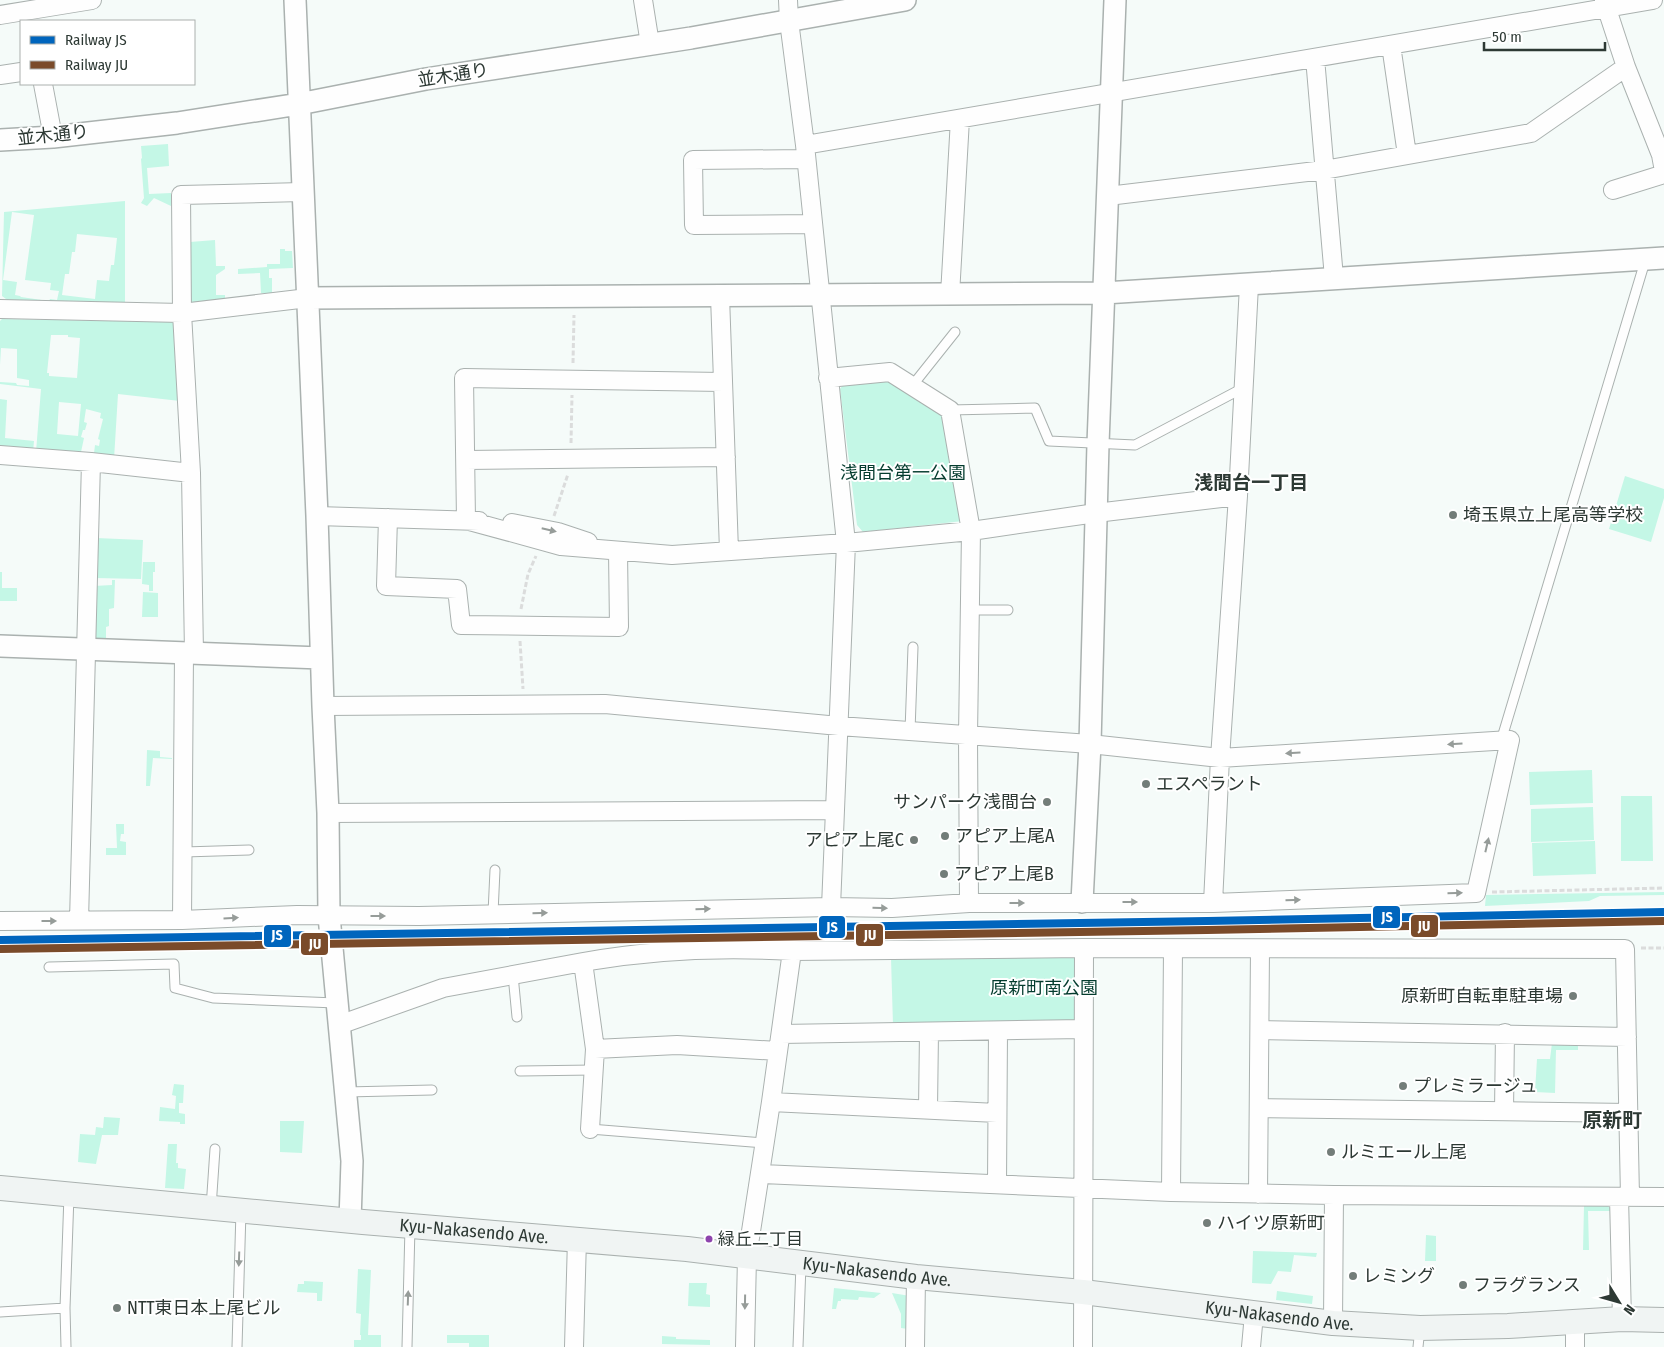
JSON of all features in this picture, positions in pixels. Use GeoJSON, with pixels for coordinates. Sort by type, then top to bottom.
{"type":"FeatureCollection","features":[{"type":"Feature","properties":{"kind":"main road","name":"Kyu-Nakasendo Ave."},"geometry":{"type":"LineString","coordinates":[[0,1188],[350,1221],[687,1249],[916,1277],[1083,1292],[1333,1323],[1419,1337],[1508,1326],[1622,1319],[1664,1320]]}},
{"type":"Feature","properties":{"kind":"street"},"geometry":{"type":"LineString","coordinates":[[0,15],[92,0]]}},
{"type":"Feature","properties":{"kind":"street"},"geometry":{"type":"LineString","coordinates":[[295,0],[317,516],[322,706],[328,813],[329,916],[352,1161],[350,1221]]}},
{"type":"Feature","properties":{"kind":"street"},"geometry":{"type":"LineString","coordinates":[[643,0],[650,44]]}},
{"type":"Feature","properties":{"kind":"street","name":"並木通り"},"geometry":{"type":"LineString","coordinates":[[0,140],[177,123],[298,104],[426,79],[650,44],[788,10],[905,0]]}},
{"type":"Feature","properties":{"kind":"street"},"geometry":{"type":"LineString","coordinates":[[1082,902],[1090,744],[1098,444],[1114,0]]}},
{"type":"Feature","properties":{"kind":"street"},"geometry":{"type":"LineString","coordinates":[[813,224],[694,225],[693,160],[806,152],[960,119],[1390,45],[1606,4],[1653,0]]}},
{"type":"Feature","properties":{"kind":"street"},"geometry":{"type":"LineString","coordinates":[[1606,4],[1626,67],[1660,155],[1664,172],[1613,190]]}},
{"type":"Feature","properties":{"kind":"street"},"geometry":{"type":"LineString","coordinates":[[788,10],[806,152],[819,296],[846,542],[831,907]]}},
{"type":"Feature","properties":{"kind":"street"},"geometry":{"type":"LineString","coordinates":[[1390,45],[1407,155]]}},
{"type":"Feature","properties":{"kind":"street"},"geometry":{"type":"LineString","coordinates":[[1314,58],[1334,278]]}},
{"type":"Feature","properties":{"kind":"street"},"geometry":{"type":"LineString","coordinates":[[1108,196],[1324,170],[1531,133],[1626,67]]}},
{"type":"Feature","properties":{"kind":"street"},"geometry":{"type":"LineString","coordinates":[[0,75],[20,72]]}},
{"type":"Feature","properties":{"kind":"street"},"geometry":{"type":"LineString","coordinates":[[43,85],[53,136]]}},
{"type":"Feature","properties":{"kind":"street"},"geometry":{"type":"LineString","coordinates":[[950,295],[960,119]]}},
{"type":"Feature","properties":{"kind":"street"},"geometry":{"type":"LineString","coordinates":[[182,920],[189,653],[191,473],[182,313],[181,195],[302,192]]}},
{"type":"Feature","properties":{"kind":"street"},"geometry":{"type":"LineString","coordinates":[[0,309],[182,313],[308,298],[1104,293],[1654,259]]}},
{"type":"Feature","properties":{"kind":"street"},"geometry":{"type":"LineString","coordinates":[[1213,903],[1249,285]]}},
{"type":"Feature","properties":{"kind":"street"},"geometry":{"type":"LineString","coordinates":[[720,296],[729,551]]}},
{"type":"Feature","properties":{"kind":"street"},"geometry":{"type":"LineString","coordinates":[[828,378],[890,372],[950,410],[972,531],[968,736],[968,903]]}},
{"type":"Feature","properties":{"kind":"street"},"geometry":{"type":"LineString","coordinates":[[466,520],[464,378],[723,382]]}},
{"type":"Feature","properties":{"kind":"street"},"geometry":{"type":"LineString","coordinates":[[0,455],[91,462],[191,473]]}},
{"type":"Feature","properties":{"kind":"street"},"geometry":{"type":"LineString","coordinates":[[466,460],[726,458]]}},
{"type":"Feature","properties":{"kind":"street"},"geometry":{"type":"LineString","coordinates":[[79,920],[91,462]]}},
{"type":"Feature","properties":{"kind":"street"},"geometry":{"type":"LineString","coordinates":[[317,516],[466,520],[522,524],[545,535],[618,551],[672,555],[972,531],[1096,513],[1238,496]]}},
{"type":"Feature","properties":{"kind":"street"},"geometry":{"type":"LineString","coordinates":[[388,518],[386,586],[457,589],[461,625],[619,627],[618,551]]}},
{"type":"Feature","properties":{"kind":"street"},"geometry":{"type":"LineString","coordinates":[[0,646],[321,658]]}},
{"type":"Feature","properties":{"kind":"street"},"geometry":{"type":"LineString","coordinates":[[0,921],[182,920],[297,915],[494,914],[831,907],[892,908],[968,903],[1213,903],[1476,893],[1510,740],[1220,758],[1090,744],[839,726],[606,704],[322,706]]}},
{"type":"Feature","properties":{"kind":"street"},"geometry":{"type":"LineString","coordinates":[[328,813],[835,810]]}},
{"type":"Feature","properties":{"kind":"street"},"geometry":{"type":"LineString","coordinates":[[339,1025],[443,988],[615,956],[683,951],[1084,948],[1625,949],[1629,1112],[1624,1197],[1622,1319]]}},
{"type":"Feature","properties":{"kind":"street"},"geometry":{"type":"LineString","coordinates":[[1082,1347],[1084,948]]}},
{"type":"Feature","properties":{"kind":"street"},"geometry":{"type":"LineString","coordinates":[[1171,1192],[1174,949]]}},
{"type":"Feature","properties":{"kind":"street"},"geometry":{"type":"LineString","coordinates":[[1258,1194],[1260,949]]}},
{"type":"Feature","properties":{"kind":"street"},"geometry":{"type":"LineString","coordinates":[[745,1347],[747,1257],[792,951]]}},
{"type":"Feature","properties":{"kind":"street"},"geometry":{"type":"LineString","coordinates":[[583,962],[595,1049],[590,1129]]}},
{"type":"Feature","properties":{"kind":"street"},"geometry":{"type":"LineString","coordinates":[[595,1049],[779,1043],[929,1032],[1084,1029]]}},
{"type":"Feature","properties":{"kind":"street"},"geometry":{"type":"LineString","coordinates":[[1260,1030],[1627,1036]]}},
{"type":"Feature","properties":{"kind":"street"},"geometry":{"type":"LineString","coordinates":[[997,1184],[998,1031]]}},
{"type":"Feature","properties":{"kind":"street"},"geometry":{"type":"LineString","coordinates":[[928,1109],[929,1032]]}},
{"type":"Feature","properties":{"kind":"street"},"geometry":{"type":"LineString","coordinates":[[1504,1111],[1505,1033]]}},
{"type":"Feature","properties":{"kind":"street"},"geometry":{"type":"LineString","coordinates":[[771,1102],[997,1113]]}},
{"type":"Feature","properties":{"kind":"street"},"geometry":{"type":"LineString","coordinates":[[1259,1108],[1629,1112]]}},
{"type":"Feature","properties":{"kind":"street"},"geometry":{"type":"LineString","coordinates":[[760,1174],[1171,1192],[1664,1197]]}},
{"type":"Feature","properties":{"kind":"street"},"geometry":{"type":"LineString","coordinates":[[1333,1323],[1334,1195]]}},
{"type":"Feature","properties":{"kind":"street"},"geometry":{"type":"LineString","coordinates":[[574,1347],[577,1239]]}},
{"type":"Feature","properties":{"kind":"street"},"geometry":{"type":"LineString","coordinates":[[915,1347],[916,1277]]}},
{"type":"Feature","properties":{"kind":"street"},"geometry":{"type":"LineString","coordinates":[[1251,1347],[1254,1314]]}},
{"type":"Feature","properties":{"kind":"street"},"geometry":{"type":"LineString","coordinates":[[1575,1322],[1576,1347]]}},
{"type":"Feature","properties":{"kind":"lane"},"geometry":{"type":"LineString","coordinates":[[1501,741],[1643,268],[1654,259]]}},
{"type":"Feature","properties":{"kind":"lane"},"geometry":{"type":"LineString","coordinates":[[912,386],[954,332]]}},
{"type":"Feature","properties":{"kind":"lane"},"geometry":{"type":"LineString","coordinates":[[950,410],[1035,408],[1049,441],[1136,446],[1244,388]]}},
{"type":"Feature","properties":{"kind":"lane"},"geometry":{"type":"LineString","coordinates":[[970,610],[1008,610]]}},
{"type":"Feature","properties":{"kind":"lane"},"geometry":{"type":"LineString","coordinates":[[910,731],[913,647]]}},
{"type":"Feature","properties":{"kind":"lane"},"geometry":{"type":"LineString","coordinates":[[184,852],[249,850]]}},
{"type":"Feature","properties":{"kind":"lane"},"geometry":{"type":"LineString","coordinates":[[494,914],[495,870]]}},
{"type":"Feature","properties":{"kind":"lane"},"geometry":{"type":"LineString","coordinates":[[50,967],[174,964],[175,988],[213,998],[336,1004]]}},
{"type":"Feature","properties":{"kind":"lane"},"geometry":{"type":"LineString","coordinates":[[513,975],[517,1017]]}},
{"type":"Feature","properties":{"kind":"lane"},"geometry":{"type":"LineString","coordinates":[[520,1071],[594,1070]]}},
{"type":"Feature","properties":{"kind":"lane"},"geometry":{"type":"LineString","coordinates":[[346,1092],[432,1090]]}},
{"type":"Feature","properties":{"kind":"lane"},"geometry":{"type":"LineString","coordinates":[[590,1129],[765,1143]]}},
{"type":"Feature","properties":{"kind":"lane"},"geometry":{"type":"LineString","coordinates":[[211,1208],[215,1149]]}},
{"type":"Feature","properties":{"kind":"lane"},"geometry":{"type":"LineString","coordinates":[[66,1347],[65,1308],[69,1194]]}},
{"type":"Feature","properties":{"kind":"lane"},"geometry":{"type":"LineString","coordinates":[[236,1347],[241,1211]]}},
{"type":"Feature","properties":{"kind":"lane"},"geometry":{"type":"LineString","coordinates":[[407,1347],[410,1226]]}},
{"type":"Feature","properties":{"kind":"lane"},"geometry":{"type":"LineString","coordinates":[[798,1347],[801,1263]]}},
{"type":"Feature","properties":{"kind":"lane"},"geometry":{"type":"LineString","coordinates":[[0,1312],[65,1308]]}},
{"type":"Feature","properties":{"kind":"path"},"geometry":{"type":"LineString","coordinates":[[524,704],[519,626],[521,604],[528,574],[545,535],[568,473],[571,459],[574,296]]}},
{"type":"Feature","properties":{"kind":"path"},"geometry":{"type":"LineString","coordinates":[[1476,893],[1664,888]]}},
{"type":"Feature","properties":{"kind":"path"},"geometry":{"type":"LineString","coordinates":[[1625,949],[1664,948]]}},
{"type":"Feature","properties":{"kind":"green space"},"geometry":{"type":"Polygon","coordinates":[[[168,144],[169,166],[147,168],[149,194],[171,193],[171,206],[154,198],[147,206],[141,203],[144,198],[141,146],[168,144]]]}},
{"type":"Feature","properties":{"kind":"green space"},"geometry":{"type":"Polygon","coordinates":[[[125,201],[125,304],[10,302],[2,296],[4,212],[125,201]],[[12,212],[3,280],[17,282],[15,295],[49,301],[50,299],[57,300],[59,291],[50,290],[51,283],[25,280],[34,215],[12,212]],[[77,234],[75,252],[72,252],[69,274],[65,274],[62,295],[95,299],[97,280],[109,281],[111,265],[114,265],[117,238],[77,234]]]}},
{"type":"Feature","properties":{"kind":"green space"},"geometry":{"type":"Polygon","coordinates":[[[215,240],[216,266],[225,266],[225,269],[216,275],[216,295],[225,295],[225,301],[195,304],[190,300],[190,242],[215,240]]]}},
{"type":"Feature","properties":{"kind":"green space"},"geometry":{"type":"Polygon","coordinates":[[[280,249],[292,251],[293,268],[269,269],[269,278],[272,278],[272,293],[261,293],[260,273],[238,274],[238,269],[267,267],[267,264],[280,264],[280,249]]]}},
{"type":"Feature","properties":{"kind":"green space"},"geometry":{"type":"Polygon","coordinates":[[[2,319],[172,322],[178,328],[180,401],[118,394],[114,459],[36,452],[41,389],[0,384],[0,382],[16,383],[17,385],[29,386],[29,380],[17,378],[17,349],[1,348],[0,365],[0,321],[2,319]],[[51,335],[47,373],[49,373],[49,376],[77,378],[80,338],[68,337],[68,335],[51,335]],[[59,402],[57,434],[78,436],[81,404],[59,402]],[[86,409],[84,422],[87,423],[81,437],[84,438],[81,452],[94,453],[95,445],[99,446],[100,440],[98,439],[103,419],[100,418],[101,413],[86,409]]]}},
{"type":"Feature","properties":{"kind":"green space","name":"浅間台第一公園"},"geometry":{"type":"Polygon","coordinates":[[[889,376],[948,413],[963,521],[863,532],[857,525],[840,389],[847,379],[889,376]]]}},
{"type":"Feature","properties":{"kind":"green space"},"geometry":{"type":"Polygon","coordinates":[[[0,399],[7,400],[5,438],[34,441],[33,452],[0,448],[0,399]]]}},
{"type":"Feature","properties":{"kind":"green space"},"geometry":{"type":"Polygon","coordinates":[[[1625,476],[1664,489],[1664,498],[1651,542],[1609,529],[1625,476]]]}},
{"type":"Feature","properties":{"kind":"green space"},"geometry":{"type":"Polygon","coordinates":[[[96,538],[143,540],[141,579],[95,578],[96,538]]]}},
{"type":"Feature","properties":{"kind":"green space"},"geometry":{"type":"Polygon","coordinates":[[[143,562],[155,562],[153,591],[149,591],[149,585],[142,584],[143,562]]]}},
{"type":"Feature","properties":{"kind":"green space"},"geometry":{"type":"Polygon","coordinates":[[[0,572],[2,572],[2,588],[17,588],[17,601],[0,601],[0,572]]]}},
{"type":"Feature","properties":{"kind":"green space"},"geometry":{"type":"Polygon","coordinates":[[[112,580],[115,580],[114,608],[109,609],[109,626],[106,627],[106,642],[99,642],[94,636],[94,586],[112,585],[112,580]]]}},
{"type":"Feature","properties":{"kind":"green space"},"geometry":{"type":"Polygon","coordinates":[[[143,592],[158,593],[158,617],[142,617],[143,592]]]}},
{"type":"Feature","properties":{"kind":"green space"},"geometry":{"type":"Polygon","coordinates":[[[147,750],[160,751],[160,757],[172,758],[153,758],[150,786],[146,786],[147,750]]]}},
{"type":"Feature","properties":{"kind":"green space"},"geometry":{"type":"Polygon","coordinates":[[[1592,770],[1593,803],[1530,805],[1529,772],[1592,770]]]}},
{"type":"Feature","properties":{"kind":"green space"},"geometry":{"type":"Polygon","coordinates":[[[1621,796],[1652,796],[1653,861],[1621,861],[1621,796]]]}},
{"type":"Feature","properties":{"kind":"green space"},"geometry":{"type":"Polygon","coordinates":[[[1593,807],[1594,840],[1531,842],[1531,809],[1593,807]]]}},
{"type":"Feature","properties":{"kind":"green space"},"geometry":{"type":"Polygon","coordinates":[[[116,824],[124,824],[124,834],[121,834],[120,841],[126,842],[126,855],[106,855],[106,848],[117,848],[116,824]]]}},
{"type":"Feature","properties":{"kind":"green space"},"geometry":{"type":"Polygon","coordinates":[[[1595,841],[1596,874],[1533,876],[1532,843],[1595,841]]]}},
{"type":"Feature","properties":{"kind":"green space"},"geometry":{"type":"Polygon","coordinates":[[[1664,892],[1664,895],[1600,896],[1589,901],[1485,906],[1486,895],[1664,892]]]}},
{"type":"Feature","properties":{"kind":"green space","name":"原新町南公園"},"geometry":{"type":"Polygon","coordinates":[[[1072,954],[1078,960],[1078,1017],[1074,1022],[893,1025],[891,958],[1072,954]]]}},
{"type":"Feature","properties":{"kind":"green space"},"geometry":{"type":"Polygon","coordinates":[[[1552,1043],[1578,1044],[1578,1050],[1556,1050],[1555,1093],[1535,1092],[1537,1059],[1550,1059],[1552,1043]]]}},
{"type":"Feature","properties":{"kind":"green space"},"geometry":{"type":"Polygon","coordinates":[[[174,1084],[184,1085],[183,1103],[179,1103],[179,1113],[185,1114],[185,1124],[159,1121],[160,1107],[175,1109],[176,1096],[172,1095],[174,1084]]]}},
{"type":"Feature","properties":{"kind":"green space"},"geometry":{"type":"Polygon","coordinates":[[[104,1117],[120,1118],[118,1135],[102,1135],[96,1164],[78,1162],[80,1134],[95,1135],[96,1127],[103,1128],[104,1117]]]}},
{"type":"Feature","properties":{"kind":"green space"},"geometry":{"type":"Polygon","coordinates":[[[280,1121],[304,1121],[302,1153],[280,1152],[280,1121]]]}},
{"type":"Feature","properties":{"kind":"green space"},"geometry":{"type":"Polygon","coordinates":[[[168,1144],[177,1144],[176,1163],[178,1163],[178,1168],[186,1169],[184,1189],[165,1188],[168,1144]]]}},
{"type":"Feature","properties":{"kind":"green space"},"geometry":{"type":"Polygon","coordinates":[[[1584,1206],[1608,1206],[1613,1211],[1588,1211],[1589,1250],[1583,1250],[1584,1206]]]}},
{"type":"Feature","properties":{"kind":"green space"},"geometry":{"type":"Polygon","coordinates":[[[1426,1235],[1436,1236],[1436,1261],[1425,1261],[1426,1235]]]}},
{"type":"Feature","properties":{"kind":"green space"},"geometry":{"type":"Polygon","coordinates":[[[1253,1251],[1317,1253],[1316,1257],[1294,1255],[1291,1272],[1278,1271],[1271,1284],[1252,1283],[1253,1251]]]}},
{"type":"Feature","properties":{"kind":"green space"},"geometry":{"type":"Polygon","coordinates":[[[358,1269],[371,1270],[368,1335],[381,1335],[381,1347],[354,1347],[354,1340],[361,1340],[361,1314],[356,1313],[358,1269]]]}},
{"type":"Feature","properties":{"kind":"green space"},"geometry":{"type":"Polygon","coordinates":[[[304,1281],[323,1282],[322,1301],[317,1301],[317,1293],[297,1292],[298,1284],[304,1284],[304,1281]]]}},
{"type":"Feature","properties":{"kind":"green space"},"geometry":{"type":"Polygon","coordinates":[[[689,1283],[707,1283],[706,1294],[710,1295],[710,1307],[688,1306],[689,1283]]]}},
{"type":"Feature","properties":{"kind":"green space"},"geometry":{"type":"Polygon","coordinates":[[[834,1288],[881,1293],[874,1298],[859,1297],[858,1300],[841,1299],[841,1301],[838,1301],[836,1309],[832,1309],[834,1288]]]}},
{"type":"Feature","properties":{"kind":"green space"},"geometry":{"type":"Polygon","coordinates":[[[1277,1291],[1313,1296],[1312,1304],[1276,1300],[1277,1291]]]}},
{"type":"Feature","properties":{"kind":"green space"},"geometry":{"type":"Polygon","coordinates":[[[892,1293],[910,1296],[908,1329],[901,1328],[901,1314],[892,1293]]]}},
{"type":"Feature","properties":{"kind":"green space"},"geometry":{"type":"Polygon","coordinates":[[[447,1335],[489,1335],[489,1347],[469,1347],[469,1343],[447,1343],[447,1335]]]}},
{"type":"Feature","properties":{"kind":"green space"},"geometry":{"type":"Polygon","coordinates":[[[662,1336],[676,1337],[676,1339],[710,1340],[710,1345],[662,1344],[662,1336]]]}},
{"type":"Feature","properties":{"kind":"rail line","name":"JS"},"geometry":{"type":"LineString","coordinates":[[0,940],[1664,912]]}},
{"type":"Feature","properties":{"kind":"rail line","name":"JU"},"geometry":{"type":"LineString","coordinates":[[0,949],[1664,921]]}},
{"type":"Feature","properties":{"kind":"place","name":"埼玉県立上尾高等学校"},"geometry":{"type":"Point","coordinates":[1453,515]}},
{"type":"Feature","properties":{"kind":"place","name":"エスペラント"},"geometry":{"type":"Point","coordinates":[1146,784]}},
{"type":"Feature","properties":{"kind":"place","name":"サンパーク浅間台"},"geometry":{"type":"Point","coordinates":[1047,802]}},
{"type":"Feature","properties":{"kind":"place","name":"アピア上尾A"},"geometry":{"type":"Point","coordinates":[945,836]}},
{"type":"Feature","properties":{"kind":"place","name":"アピア上尾C"},"geometry":{"type":"Point","coordinates":[914,840]}},
{"type":"Feature","properties":{"kind":"place","name":"アピア上尾B"},"geometry":{"type":"Point","coordinates":[944,874]}},
{"type":"Feature","properties":{"kind":"place","name":"原新町自転車駐車場"},"geometry":{"type":"Point","coordinates":[1573,996]}},
{"type":"Feature","properties":{"kind":"place","name":"プレミラージュ"},"geometry":{"type":"Point","coordinates":[1403,1086]}},
{"type":"Feature","properties":{"kind":"place","name":"ルミエール上尾"},"geometry":{"type":"Point","coordinates":[1331,1152]}},
{"type":"Feature","properties":{"kind":"place","name":"ハイツ原新町"},"geometry":{"type":"Point","coordinates":[1207,1223]}},
{"type":"Feature","properties":{"kind":"place","name":"緑丘二丁目"},"geometry":{"type":"Point","coordinates":[709,1239]}},
{"type":"Feature","properties":{"kind":"place","name":"レミング"},"geometry":{"type":"Point","coordinates":[1353,1276]}},
{"type":"Feature","properties":{"kind":"place","name":"フラグランス"},"geometry":{"type":"Point","coordinates":[1463,1285]}},
{"type":"Feature","properties":{"kind":"place","name":"NTT東日本上尾ビル"},"geometry":{"type":"Point","coordinates":[117,1308]}},
{"type":"Feature","properties":{"kind":"district","name":"浅間台一丁目"},"geometry":{"type":"Point","coordinates":[1251,482]}},
{"type":"Feature","properties":{"kind":"district","name":"原新町"},"geometry":{"type":"Point","coordinates":[1612,1120]}}]}
